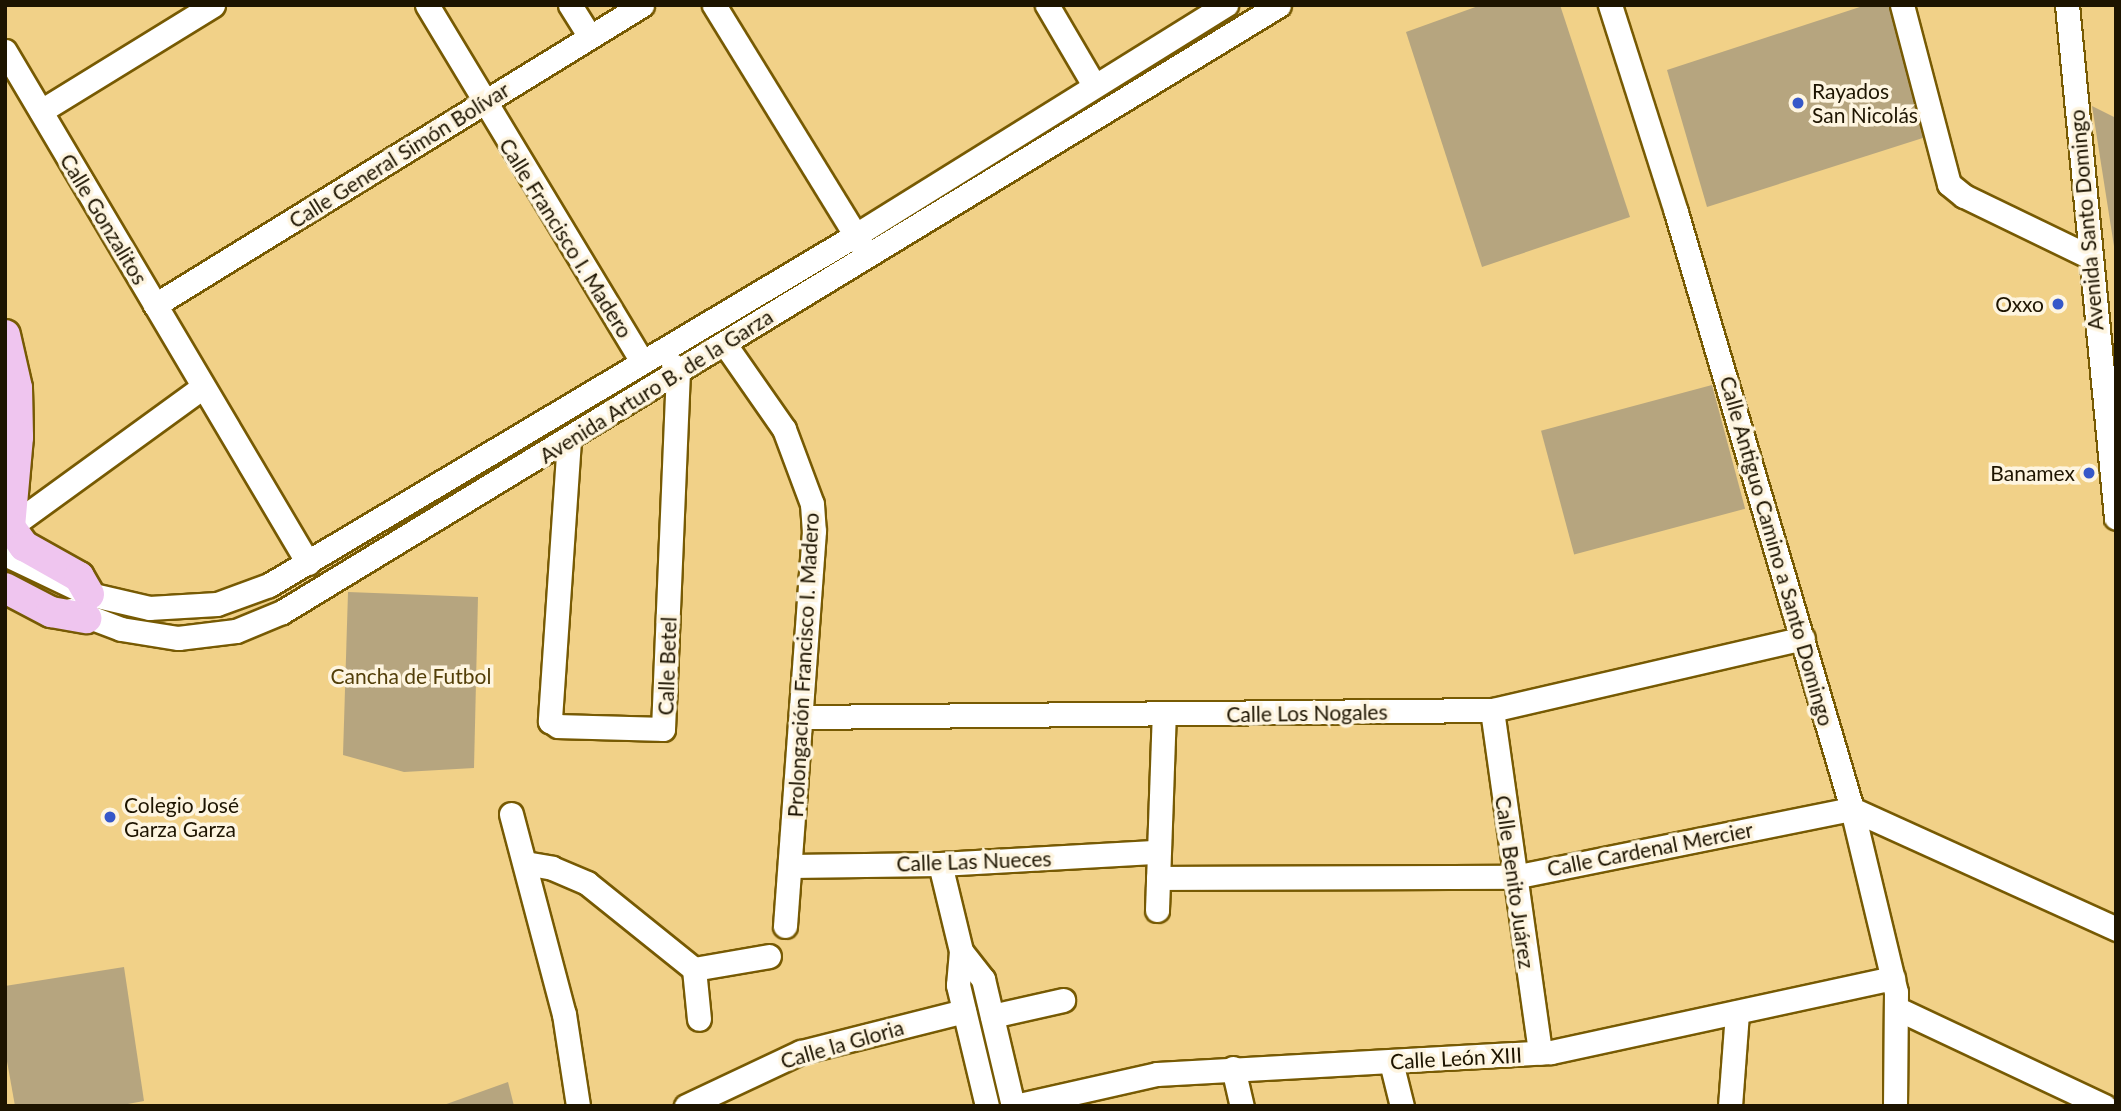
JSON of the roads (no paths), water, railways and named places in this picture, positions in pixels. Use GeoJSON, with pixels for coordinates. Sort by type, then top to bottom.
{"type":"FeatureCollection","features":[{"type":"Feature","properties":{"kind":"main road"},"geometry":{"type":"LineString","coordinates":[[5,335],[18,388],[18,437],[7,541],[24,546],[79,577],[75,599],[51,612],[5,588]]}},
{"type":"Feature","properties":{"kind":"main road"},"geometry":{"type":"LineString","coordinates":[[5,394],[5,439]]}},
{"type":"Feature","properties":{"kind":"street"},"geometry":{"type":"LineString","coordinates":[[41,111],[214,5]]}},
{"type":"Feature","properties":{"kind":"street","name":"Calle Francisco I. Madero"},"geometry":{"type":"LineString","coordinates":[[427,5],[483,102],[642,361]]}},
{"type":"Feature","properties":{"kind":"street"},"geometry":{"type":"LineString","coordinates":[[570,5],[589,36]]}},
{"type":"Feature","properties":{"kind":"street","name":"Calle General Simón Bolívar"},"geometry":{"type":"LineString","coordinates":[[156,306],[642,5]]}},
{"type":"Feature","properties":{"kind":"street"},"geometry":{"type":"LineString","coordinates":[[714,5],[862,245]]}},
{"type":"Feature","properties":{"kind":"street"},"geometry":{"type":"LineString","coordinates":[[1047,5],[1094,85]]}},
{"type":"Feature","properties":{"kind":"street","name":"Avenida Arturo B. de la Garza"},"geometry":{"type":"LineString","coordinates":[[5,577],[75,599],[148,636],[223,633],[269,618],[356,570],[678,374],[1094,85],[1226,5]]}},
{"type":"Feature","properties":{"kind":"street","name":"Avenida Arturo B. de la Garza"},"geometry":{"type":"LineString","coordinates":[[75,599],[149,608],[196,607],[251,593],[341,544],[642,361],[862,245],[1279,5]]}},
{"type":"Feature","properties":{"kind":"street","name":"Calle Antiguo Camino a Santo Domingo"},"geometry":{"type":"LineString","coordinates":[[1610,5],[1803,638],[1852,809],[1898,1009],[1895,1106]]}},
{"type":"Feature","properties":{"kind":"street"},"geometry":{"type":"LineString","coordinates":[[1902,5],[1949,184],[1964,196],[2088,256]]}},
{"type":"Feature","properties":{"kind":"street","name":"Avenida Santo Domingo"},"geometry":{"type":"LineString","coordinates":[[2067,5],[2088,256],[2110,408],[2116,518]]}},
{"type":"Feature","properties":{"kind":"street","name":"Calle Gonzalitos"},"geometry":{"type":"LineString","coordinates":[[5,51],[308,563]]}},
{"type":"Feature","properties":{"kind":"street","name":"Prolongación Francisco I. Madero"},"geometry":{"type":"LineString","coordinates":[[724,343],[784,429],[812,504],[802,717],[785,926]]}},
{"type":"Feature","properties":{"kind":"street"},"geometry":{"type":"LineString","coordinates":[[663,349],[678,374]]}},
{"type":"Feature","properties":{"kind":"street","name":"Calle Betel"},"geometry":{"type":"LineString","coordinates":[[569,440],[550,721],[558,726],[663,729],[678,374]]}},
{"type":"Feature","properties":{"kind":"street"},"geometry":{"type":"LineString","coordinates":[[7,541],[203,387]]}},
{"type":"Feature","properties":{"kind":"street"},"geometry":{"type":"LineString","coordinates":[[341,544],[356,570]]}},
{"type":"Feature","properties":{"kind":"street","name":"Calle Los Nogales"},"geometry":{"type":"LineString","coordinates":[[802,717],[1492,710],[1803,638]]}},
{"type":"Feature","properties":{"kind":"street","name":"Calle Benito Juárez"},"geometry":{"type":"LineString","coordinates":[[1492,710],[1540,1053]]}},
{"type":"Feature","properties":{"kind":"street"},"geometry":{"type":"LineString","coordinates":[[1157,910],[1164,714]]}},
{"type":"Feature","properties":{"kind":"street"},"geometry":{"type":"LineString","coordinates":[[1852,809],[2116,929]]}},
{"type":"Feature","properties":{"kind":"street","name":"Calle Cardenal Mercier"},"geometry":{"type":"LineString","coordinates":[[1158,878],[1514,877],[1852,809]]}},
{"type":"Feature","properties":{"kind":"street"},"geometry":{"type":"LineString","coordinates":[[511,814],[564,1014],[578,1106]]}},
{"type":"Feature","properties":{"kind":"street","name":"Calle Las Nueces"},"geometry":{"type":"LineString","coordinates":[[790,866],[940,864],[1158,852]]}},
{"type":"Feature","properties":{"kind":"street"},"geometry":{"type":"LineString","coordinates":[[525,863],[552,868],[587,883],[694,969],[698,1019]]}},
{"type":"Feature","properties":{"kind":"street"},"geometry":{"type":"LineString","coordinates":[[940,864],[961,951],[957,977],[987,1106]]}},
{"type":"Feature","properties":{"kind":"street"},"geometry":{"type":"LineString","coordinates":[[961,951],[980,972],[1014,1106]]}},
{"type":"Feature","properties":{"kind":"street"},"geometry":{"type":"LineString","coordinates":[[694,969],[769,956]]}},
{"type":"Feature","properties":{"kind":"street","name":"Calle León XIII"},"geometry":{"type":"LineString","coordinates":[[1014,1106],[1128,1078],[1233,1068],[1540,1053],[1893,978]]}},
{"type":"Feature","properties":{"kind":"street"},"geometry":{"type":"LineString","coordinates":[[992,1016],[1063,1000]]}},
{"type":"Feature","properties":{"kind":"street"},"geometry":{"type":"LineString","coordinates":[[1898,1009],[2104,1106]]}},
{"type":"Feature","properties":{"kind":"street","name":"Calle la Gloria"},"geometry":{"type":"LineString","coordinates":[[686,1106],[786,1057],[964,1011]]}},
{"type":"Feature","properties":{"kind":"street"},"geometry":{"type":"LineString","coordinates":[[1730,1106],[1737,1012]]}},
{"type":"Feature","properties":{"kind":"street"},"geometry":{"type":"LineString","coordinates":[[1391,1062],[1402,1106]]}},
{"type":"Feature","properties":{"kind":"street"},"geometry":{"type":"LineString","coordinates":[[1233,1068],[1242,1106]]}},
{"type":"Feature","properties":{"kind":"place","name":"Rayados San Nicolás"},"geometry":{"type":"Point","coordinates":[1798,103]}},
{"type":"Feature","properties":{"kind":"place","name":"Oxxo"},"geometry":{"type":"Point","coordinates":[2058,304]}},
{"type":"Feature","properties":{"kind":"place","name":"Banamex"},"geometry":{"type":"Point","coordinates":[2089,473]}},
{"type":"Feature","properties":{"kind":"place","name":"Colegio José Garza Garza"},"geometry":{"type":"Point","coordinates":[110,817]}},
{"type":"Feature","properties":{"kind":"park label","name":"Cancha de Futbol"},"geometry":{"type":"Point","coordinates":[411,676]}}]}
